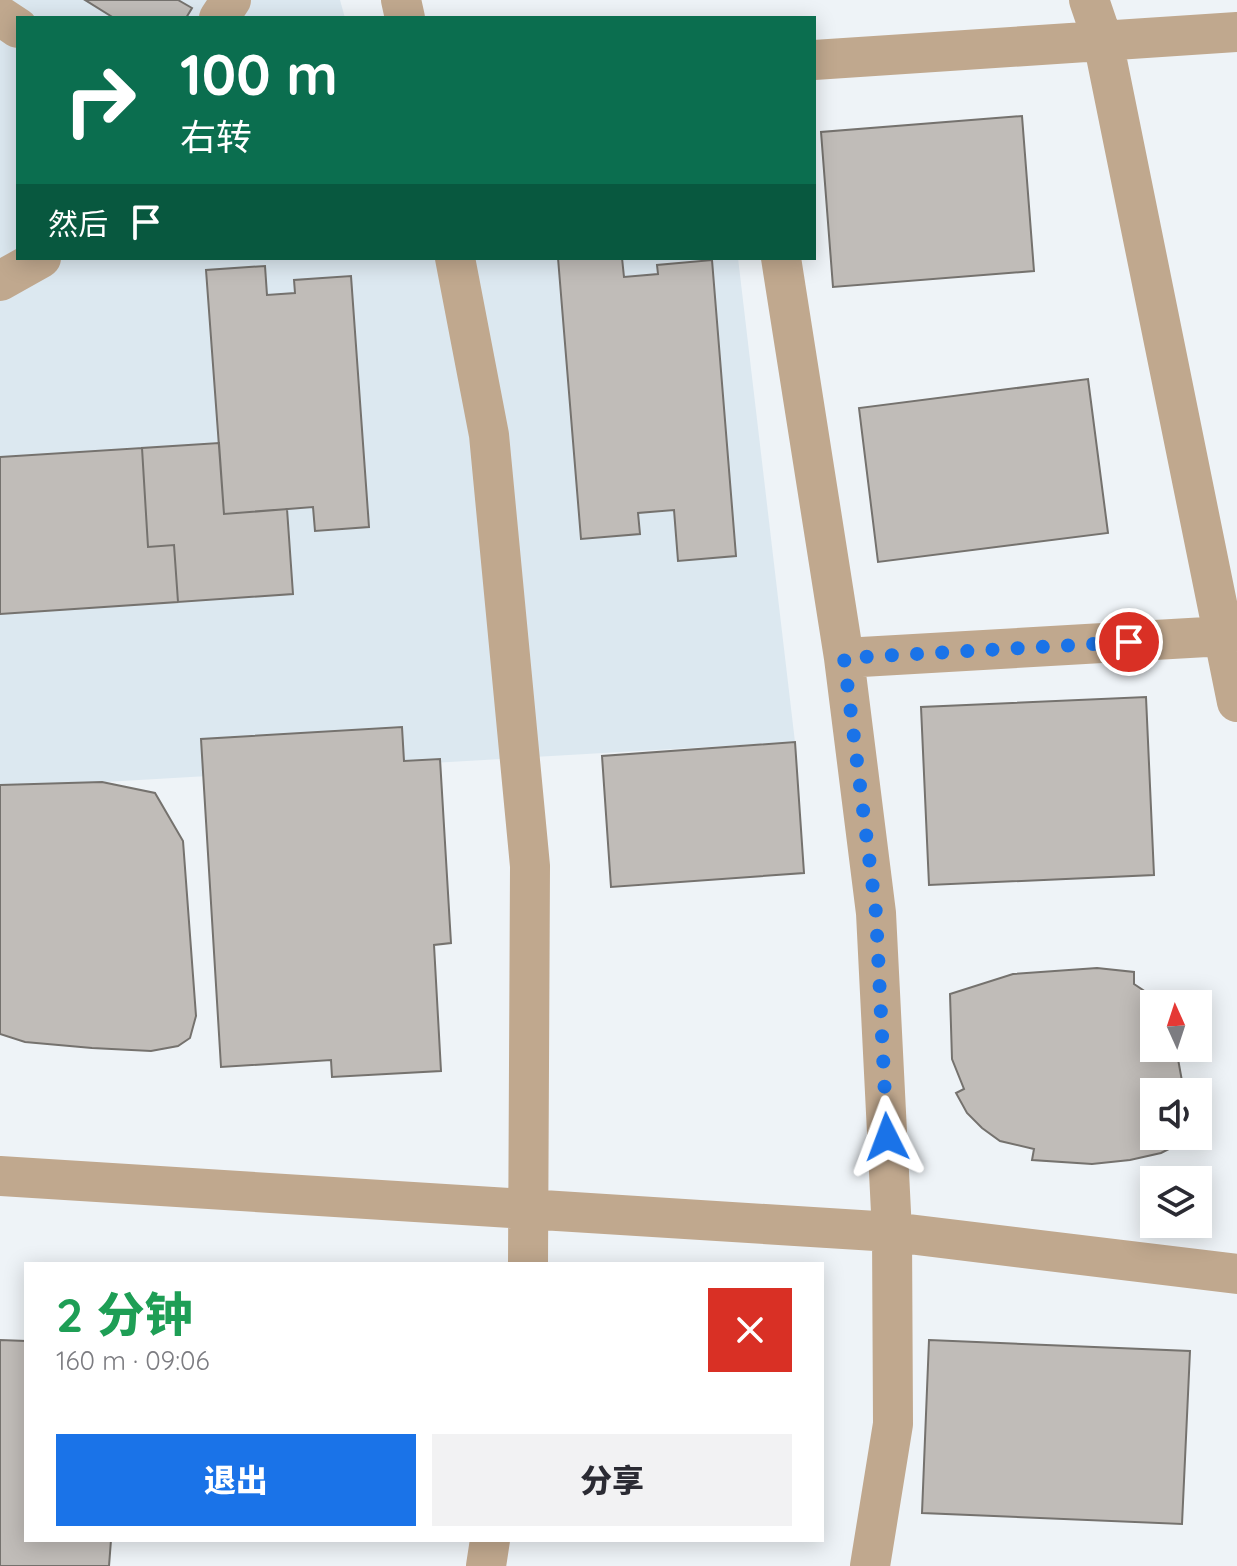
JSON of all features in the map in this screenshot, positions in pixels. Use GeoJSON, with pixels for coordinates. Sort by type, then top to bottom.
{"type":"FeatureCollection","features":[{"type":"Feature","properties":{"kind":"street"},"geometry":{"type":"LineString","coordinates":[[1089,0],[1103,41],[1237,702]]}},
{"type":"Feature","properties":{"kind":"street"},"geometry":{"type":"LineString","coordinates":[[816,60],[1237,32]]}},
{"type":"Feature","properties":{"kind":"street"},"geometry":{"type":"LineString","coordinates":[[0,281],[37,260]]}},
{"type":"Feature","properties":{"kind":"street"},"geometry":{"type":"LineString","coordinates":[[455,260],[489,435],[530,866],[528,1262]]}},
{"type":"Feature","properties":{"kind":"street"},"geometry":{"type":"LineString","coordinates":[[781,260],[844,658],[876,913],[892,1232],[893,1424],[870,1566]]}},
{"type":"Feature","properties":{"kind":"street"},"geometry":{"type":"LineString","coordinates":[[844,658],[1224,636]]}},
{"type":"Feature","properties":{"kind":"street"},"geometry":{"type":"LineString","coordinates":[[0,1176],[892,1232],[1237,1274]]}},
{"type":"Feature","properties":{"kind":"street"},"geometry":{"type":"LineString","coordinates":[[486,1566],[490,1542]]}},
{"type":"Feature","properties":{"kind":"shaded area"},"geometry":{"type":"Polygon","coordinates":[[[0,0],[340,0],[344,16],[16,16],[16,260],[738,260],[795,742],[0,788],[0,0]]]}},
{"type":"Feature","properties":{"kind":"building"},"geometry":{"type":"Polygon","coordinates":[[[85,0],[178,0],[192,8],[187,16],[111,16],[85,0]]]}},
{"type":"Feature","properties":{"kind":"building"},"geometry":{"type":"Polygon","coordinates":[[[1022,116],[1034,271],[833,287],[821,132],[1022,116]]]}},
{"type":"Feature","properties":{"kind":"building"},"geometry":{"type":"Polygon","coordinates":[[[558,260],[622,260],[624,277],[658,274],[657,265],[712,260],[736,556],[678,561],[674,510],[638,513],[640,534],[581,539],[558,260]]]}},
{"type":"Feature","properties":{"kind":"building"},"geometry":{"type":"Polygon","coordinates":[[[265,266],[267,295],[295,293],[294,280],[351,276],[369,527],[315,531],[313,507],[224,514],[206,270],[265,266]]]}},
{"type":"Feature","properties":{"kind":"building"},"geometry":{"type":"Polygon","coordinates":[[[1088,379],[1108,533],[878,562],[859,408],[1088,379]]]}},
{"type":"Feature","properties":{"kind":"building"},"geometry":{"type":"Polygon","coordinates":[[[219,443],[224,514],[287,509],[293,594],[178,602],[174,545],[148,547],[142,448],[219,443]]]}},
{"type":"Feature","properties":{"kind":"building"},"geometry":{"type":"Polygon","coordinates":[[[142,448],[148,547],[174,545],[178,602],[0,614],[0,457],[142,448]]]}},
{"type":"Feature","properties":{"kind":"building"},"geometry":{"type":"Polygon","coordinates":[[[1146,697],[1154,875],[929,885],[921,707],[1146,697]]]}},
{"type":"Feature","properties":{"kind":"building"},"geometry":{"type":"Polygon","coordinates":[[[402,727],[404,761],[440,759],[451,943],[434,945],[441,1071],[332,1077],[331,1060],[221,1067],[201,739],[402,727]]]}},
{"type":"Feature","properties":{"kind":"building"},"geometry":{"type":"Polygon","coordinates":[[[795,742],[804,873],[611,887],[602,756],[795,742]]]}},
{"type":"Feature","properties":{"kind":"building"},"geometry":{"type":"Polygon","coordinates":[[[102,782],[155,793],[183,841],[196,1016],[190,1038],[178,1046],[151,1051],[92,1048],[25,1042],[0,1034],[0,785],[102,782]]]}},
{"type":"Feature","properties":{"kind":"building"},"geometry":{"type":"Polygon","coordinates":[[[1097,968],[1134,972],[1134,984],[1143,990],[1140,990],[1140,1062],[1179,1062],[1181,1078],[1140,1078],[1140,1150],[1167,1150],[1130,1160],[1092,1164],[1032,1160],[1034,1149],[1000,1141],[967,1113],[956,1093],[964,1089],[952,1059],[950,994],[1013,974],[1097,968]]]}},
{"type":"Feature","properties":{"kind":"building"},"geometry":{"type":"Polygon","coordinates":[[[0,1340],[24,1341],[24,1542],[111,1542],[109,1566],[0,1566],[0,1340]]]}},
{"type":"Feature","properties":{"kind":"building"},"geometry":{"type":"Polygon","coordinates":[[[929,1340],[1190,1351],[1182,1524],[922,1513],[929,1340]]]}},
{"type":"Feature","properties":{"kind":"route"},"geometry":{"type":"LineString","coordinates":[[887,1137],[876,913],[844,658],[1129,642]]}}]}
